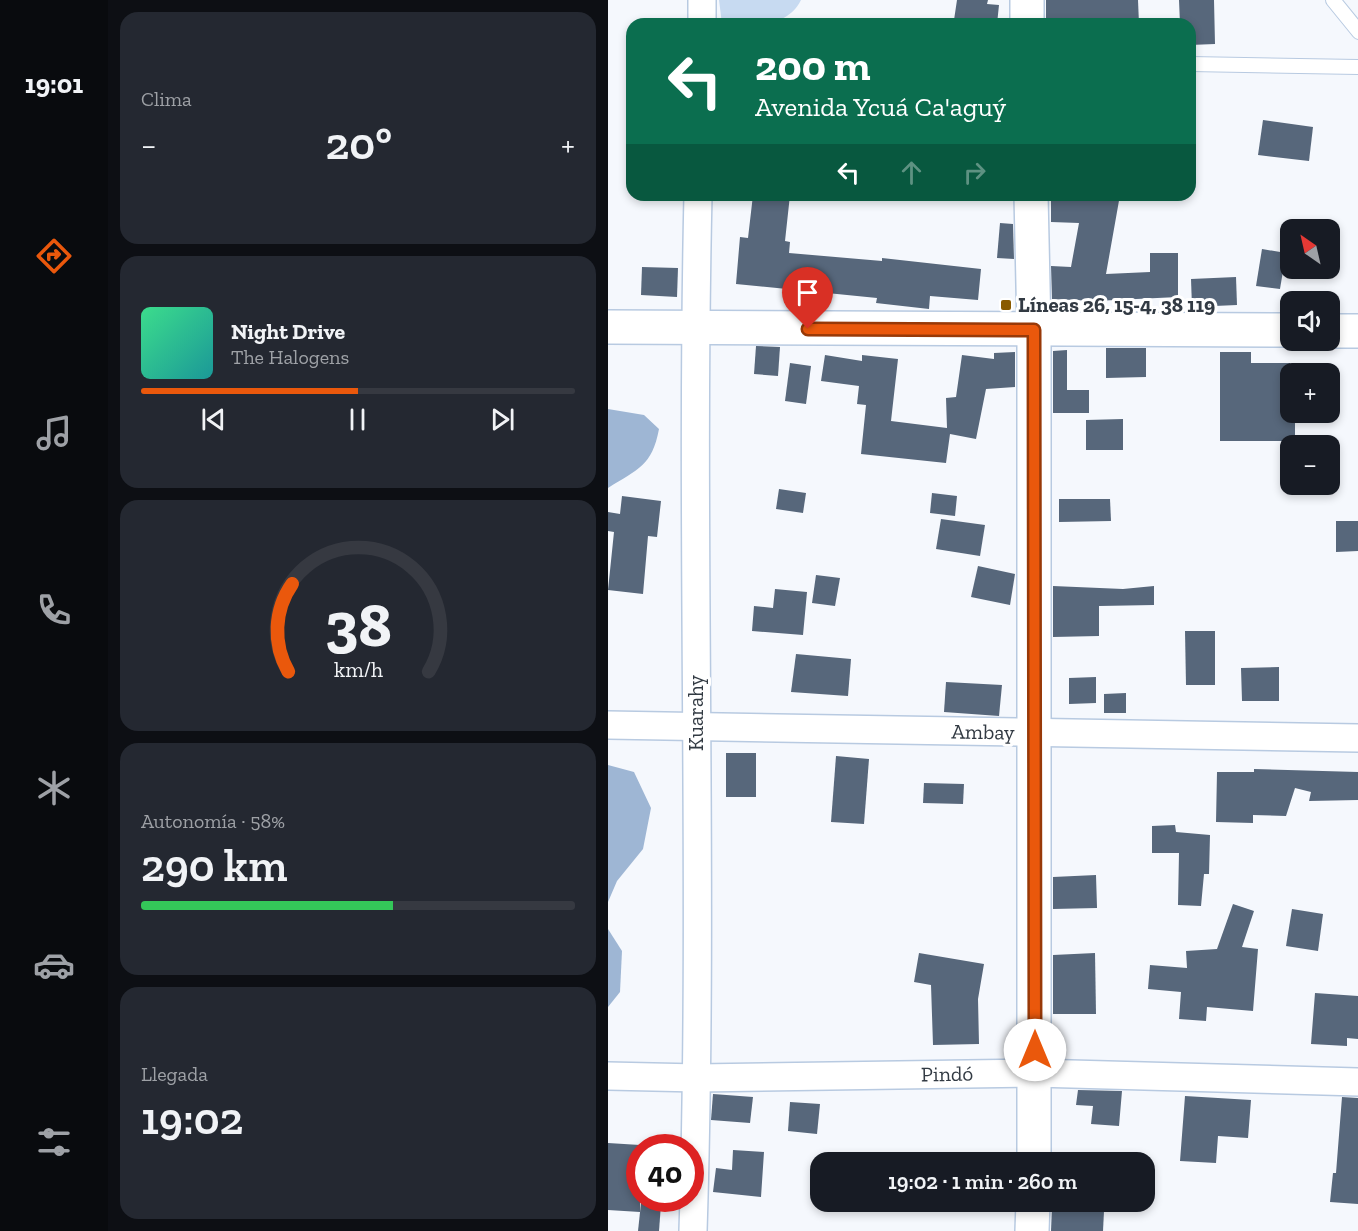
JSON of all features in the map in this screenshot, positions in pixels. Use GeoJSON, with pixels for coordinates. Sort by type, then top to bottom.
{"type":"FeatureCollection","features":[{"type":"Feature","properties":{"kind":"street"},"geometry":{"type":"LineString","coordinates":[[702,0],[702,18]]}},
{"type":"Feature","properties":{"kind":"street"},"geometry":{"type":"LineString","coordinates":[[1027,0],[1027,18]]}},
{"type":"Feature","properties":{"kind":"street","name":"Kuarahy"},"geometry":{"type":"LineString","coordinates":[[693,1231],[698,1078],[695,329],[698,201]]}},
{"type":"Feature","properties":{"kind":"street"},"geometry":{"type":"LineString","coordinates":[[1031,201],[1034,330],[1034,1152]]}},
{"type":"Feature","properties":{"kind":"street"},"geometry":{"type":"LineString","coordinates":[[608,327],[1280,330]]}},
{"type":"Feature","properties":{"kind":"street"},"geometry":{"type":"LineString","coordinates":[[1340,331],[1358,331]]}},
{"type":"Feature","properties":{"kind":"street","name":"Ambay"},"geometry":{"type":"LineString","coordinates":[[608,725],[1358,738]]}},
{"type":"Feature","properties":{"kind":"street","name":"Pindó"},"geometry":{"type":"LineString","coordinates":[[608,1076],[698,1078],[1036,1073],[1358,1082]]}},
{"type":"Feature","properties":{"kind":"street"},"geometry":{"type":"LineString","coordinates":[[1032,1231],[1033,1212]]}},
{"type":"Feature","properties":{"kind":"lane"},"geometry":{"type":"LineString","coordinates":[[1332,0],[1358,32]]}},
{"type":"Feature","properties":{"kind":"lane"},"geometry":{"type":"LineString","coordinates":[[1196,64],[1358,67]]}},
{"type":"Feature","properties":{"kind":"shaded area"},"geometry":{"type":"Polygon","coordinates":[[[719,0],[801,0],[794,10],[782,18],[721,18],[719,0]]]}},
{"type":"Feature","properties":{"kind":"shaded area"},"geometry":{"type":"Polygon","coordinates":[[[608,409],[644,415],[659,429],[648,459],[635,471],[608,488],[608,409]]]}},
{"type":"Feature","properties":{"kind":"shaded area"},"geometry":{"type":"Polygon","coordinates":[[[608,765],[634,772],[651,808],[643,849],[617,881],[608,902],[608,765]]]}},
{"type":"Feature","properties":{"kind":"shaded area"},"geometry":{"type":"Polygon","coordinates":[[[608,929],[622,951],[620,992],[608,1007],[608,929]]]}},
{"type":"Feature","properties":{"kind":"building"},"geometry":{"type":"Polygon","coordinates":[[[957,0],[988,0],[987,4],[999,5],[998,18],[954,18],[957,0]]]}},
{"type":"Feature","properties":{"kind":"building"},"geometry":{"type":"Polygon","coordinates":[[[1046,0],[1138,0],[1139,18],[1046,18],[1046,0]]]}},
{"type":"Feature","properties":{"kind":"building"},"geometry":{"type":"Polygon","coordinates":[[[1179,0],[1214,0],[1215,44],[1196,45],[1196,18],[1180,18],[1179,0]]]}},
{"type":"Feature","properties":{"kind":"building"},"geometry":{"type":"Polygon","coordinates":[[[1263,120],[1313,127],[1309,161],[1258,155],[1263,120]]]}},
{"type":"Feature","properties":{"kind":"building"},"geometry":{"type":"Polygon","coordinates":[[[752,201],[789,201],[785,241],[790,242],[789,253],[882,261],[882,258],[981,269],[978,300],[930,296],[929,309],[876,303],[877,298],[736,284],[740,237],[748,238],[752,201]]]}},
{"type":"Feature","properties":{"kind":"building"},"geometry":{"type":"Polygon","coordinates":[[[1051,201],[1119,201],[1106,274],[1150,272],[1150,253],[1178,253],[1178,297],[1095,301],[1052,299],[1051,266],[1071,267],[1079,223],[1051,222],[1051,201]]]}},
{"type":"Feature","properties":{"kind":"building"},"geometry":{"type":"Polygon","coordinates":[[[1000,223],[1013,224],[1014,259],[997,258],[1000,223]]]}},
{"type":"Feature","properties":{"kind":"building"},"geometry":{"type":"Polygon","coordinates":[[[1262,249],[1280,252],[1280,289],[1256,286],[1262,249]]]}},
{"type":"Feature","properties":{"kind":"building"},"geometry":{"type":"Polygon","coordinates":[[[642,267],[678,268],[677,297],[641,295],[642,267]]]}},
{"type":"Feature","properties":{"kind":"building"},"geometry":{"type":"Polygon","coordinates":[[[1236,277],[1237,305],[1192,307],[1191,279],[1236,277]]]}},
{"type":"Feature","properties":{"kind":"building"},"geometry":{"type":"Polygon","coordinates":[[[756,346],[780,347],[778,376],[754,374],[756,346]]]}},
{"type":"Feature","properties":{"kind":"building"},"geometry":{"type":"Polygon","coordinates":[[[1106,348],[1146,348],[1146,377],[1106,378],[1106,348]]]}},
{"type":"Feature","properties":{"kind":"building"},"geometry":{"type":"Polygon","coordinates":[[[1067,350],[1067,390],[1089,390],[1089,413],[1053,413],[1053,351],[1067,350]]]}},
{"type":"Feature","properties":{"kind":"building"},"geometry":{"type":"Polygon","coordinates":[[[1015,352],[1015,387],[986,389],[976,439],[950,434],[946,463],[861,454],[866,405],[857,404],[859,386],[821,381],[825,355],[862,361],[862,355],[898,359],[891,421],[947,428],[946,398],[956,397],[962,355],[994,359],[994,353],[1015,352]]]}},
{"type":"Feature","properties":{"kind":"building"},"geometry":{"type":"Polygon","coordinates":[[[1220,352],[1251,352],[1251,363],[1280,363],[1280,423],[1295,423],[1295,435],[1280,435],[1280,441],[1220,441],[1220,352]]]}},
{"type":"Feature","properties":{"kind":"building"},"geometry":{"type":"Polygon","coordinates":[[[790,363],[811,366],[806,404],[785,401],[790,363]]]}},
{"type":"Feature","properties":{"kind":"building"},"geometry":{"type":"Polygon","coordinates":[[[1123,419],[1123,450],[1086,450],[1086,420],[1123,419]]]}},
{"type":"Feature","properties":{"kind":"building"},"geometry":{"type":"Polygon","coordinates":[[[779,489],[806,493],[803,513],[776,509],[779,489]]]}},
{"type":"Feature","properties":{"kind":"building"},"geometry":{"type":"Polygon","coordinates":[[[932,493],[957,496],[955,516],[930,513],[932,493]]]}},
{"type":"Feature","properties":{"kind":"building"},"geometry":{"type":"Polygon","coordinates":[[[622,496],[661,501],[657,537],[648,536],[643,594],[608,590],[614,532],[608,531],[608,512],[620,514],[622,496]]]}},
{"type":"Feature","properties":{"kind":"building"},"geometry":{"type":"Polygon","coordinates":[[[1059,499],[1110,499],[1111,521],[1059,522],[1059,499]]]}},
{"type":"Feature","properties":{"kind":"building"},"geometry":{"type":"Polygon","coordinates":[[[941,519],[985,525],[980,556],[936,549],[941,519]]]}},
{"type":"Feature","properties":{"kind":"building"},"geometry":{"type":"Polygon","coordinates":[[[1336,521],[1358,521],[1358,551],[1336,552],[1336,521]]]}},
{"type":"Feature","properties":{"kind":"building"},"geometry":{"type":"Polygon","coordinates":[[[978,566],[1015,574],[1010,605],[971,597],[978,566]]]}},
{"type":"Feature","properties":{"kind":"building"},"geometry":{"type":"Polygon","coordinates":[[[816,575],[840,578],[835,606],[812,603],[816,575]]]}},
{"type":"Feature","properties":{"kind":"building"},"geometry":{"type":"Polygon","coordinates":[[[1053,586],[1123,589],[1154,586],[1154,605],[1099,606],[1099,636],[1053,637],[1053,586]]]}},
{"type":"Feature","properties":{"kind":"building"},"geometry":{"type":"Polygon","coordinates":[[[775,589],[807,592],[803,635],[752,631],[754,606],[773,608],[775,589]]]}},
{"type":"Feature","properties":{"kind":"building"},"geometry":{"type":"Polygon","coordinates":[[[1185,631],[1215,631],[1215,685],[1186,685],[1185,631]]]}},
{"type":"Feature","properties":{"kind":"building"},"geometry":{"type":"Polygon","coordinates":[[[796,654],[851,659],[848,696],[791,692],[796,654]]]}},
{"type":"Feature","properties":{"kind":"building"},"geometry":{"type":"Polygon","coordinates":[[[1279,667],[1279,701],[1242,701],[1241,668],[1279,667]]]}},
{"type":"Feature","properties":{"kind":"building"},"geometry":{"type":"Polygon","coordinates":[[[1096,677],[1096,703],[1069,704],[1069,678],[1096,677]]]}},
{"type":"Feature","properties":{"kind":"building"},"geometry":{"type":"Polygon","coordinates":[[[946,682],[1002,685],[999,716],[944,712],[946,682]]]}},
{"type":"Feature","properties":{"kind":"building"},"geometry":{"type":"Polygon","coordinates":[[[1126,693],[1126,713],[1104,713],[1104,694],[1126,693]]]}},
{"type":"Feature","properties":{"kind":"building"},"geometry":{"type":"Polygon","coordinates":[[[726,753],[756,753],[756,797],[726,797],[726,753]]]}},
{"type":"Feature","properties":{"kind":"building"},"geometry":{"type":"Polygon","coordinates":[[[836,756],[869,759],[864,824],[831,822],[836,756]]]}},
{"type":"Feature","properties":{"kind":"building"},"geometry":{"type":"Polygon","coordinates":[[[1254,769],[1358,772],[1358,800],[1309,801],[1311,792],[1295,788],[1286,816],[1253,815],[1253,823],[1216,822],[1217,772],[1254,772],[1254,769]]]}},
{"type":"Feature","properties":{"kind":"building"},"geometry":{"type":"Polygon","coordinates":[[[924,783],[964,784],[963,804],[923,803],[924,783]]]}},
{"type":"Feature","properties":{"kind":"building"},"geometry":{"type":"Polygon","coordinates":[[[1175,825],[1176,832],[1210,835],[1209,874],[1204,874],[1201,906],[1178,905],[1179,853],[1152,853],[1152,826],[1175,825]]]}},
{"type":"Feature","properties":{"kind":"building"},"geometry":{"type":"Polygon","coordinates":[[[1096,875],[1097,908],[1053,909],[1053,877],[1096,875]]]}},
{"type":"Feature","properties":{"kind":"building"},"geometry":{"type":"Polygon","coordinates":[[[1233,904],[1254,911],[1242,947],[1258,949],[1253,1011],[1207,1007],[1206,1021],[1179,1019],[1181,992],[1148,989],[1150,965],[1187,968],[1186,951],[1217,949],[1233,904]]]}},
{"type":"Feature","properties":{"kind":"building"},"geometry":{"type":"Polygon","coordinates":[[[1292,909],[1323,914],[1318,951],[1286,946],[1292,909]]]}},
{"type":"Feature","properties":{"kind":"building"},"geometry":{"type":"Polygon","coordinates":[[[919,953],[984,964],[978,999],[979,1044],[933,1045],[931,985],[914,982],[919,953]]]}},
{"type":"Feature","properties":{"kind":"building"},"geometry":{"type":"Polygon","coordinates":[[[1095,953],[1096,1014],[1053,1014],[1053,955],[1095,953]]]}},
{"type":"Feature","properties":{"kind":"building"},"geometry":{"type":"Polygon","coordinates":[[[1315,993],[1358,996],[1358,1039],[1347,1038],[1347,1046],[1311,1044],[1315,993]]]}},
{"type":"Feature","properties":{"kind":"building"},"geometry":{"type":"Polygon","coordinates":[[[1078,1090],[1122,1091],[1119,1126],[1091,1124],[1093,1106],[1076,1105],[1078,1090]]]}},
{"type":"Feature","properties":{"kind":"building"},"geometry":{"type":"Polygon","coordinates":[[[713,1094],[753,1097],[750,1123],[711,1120],[713,1094]]]}},
{"type":"Feature","properties":{"kind":"building"},"geometry":{"type":"Polygon","coordinates":[[[1185,1096],[1251,1100],[1248,1138],[1218,1136],[1216,1163],[1180,1161],[1185,1096]]]}},
{"type":"Feature","properties":{"kind":"building"},"geometry":{"type":"Polygon","coordinates":[[[1342,1097],[1358,1098],[1358,1204],[1330,1202],[1333,1173],[1336,1173],[1342,1097]]]}},
{"type":"Feature","properties":{"kind":"building"},"geometry":{"type":"Polygon","coordinates":[[[790,1102],[820,1104],[817,1134],[788,1131],[790,1102]]]}},
{"type":"Feature","properties":{"kind":"building"},"geometry":{"type":"Polygon","coordinates":[[[608,1143],[626,1144],[626,1211],[608,1210],[608,1143]]]}},
{"type":"Feature","properties":{"kind":"building"},"geometry":{"type":"Polygon","coordinates":[[[733,1150],[764,1152],[761,1197],[713,1192],[716,1168],[732,1170],[733,1150]]]}},
{"type":"Feature","properties":{"kind":"building"},"geometry":{"type":"Polygon","coordinates":[[[640,1212],[660,1212],[659,1231],[638,1231],[640,1212]]]}},
{"type":"Feature","properties":{"kind":"building"},"geometry":{"type":"Polygon","coordinates":[[[1052,1212],[1104,1212],[1103,1231],[1051,1231],[1052,1212]]]}},
{"type":"Feature","properties":{"kind":"place","name":"Líneas 26, 15-4, 38 119"},"geometry":{"type":"Point","coordinates":[1006,305]}},
{"type":"Feature","properties":{"kind":"route"},"geometry":{"type":"LineString","coordinates":[[808,329],[1034,330],[1035,1050]]}}]}
